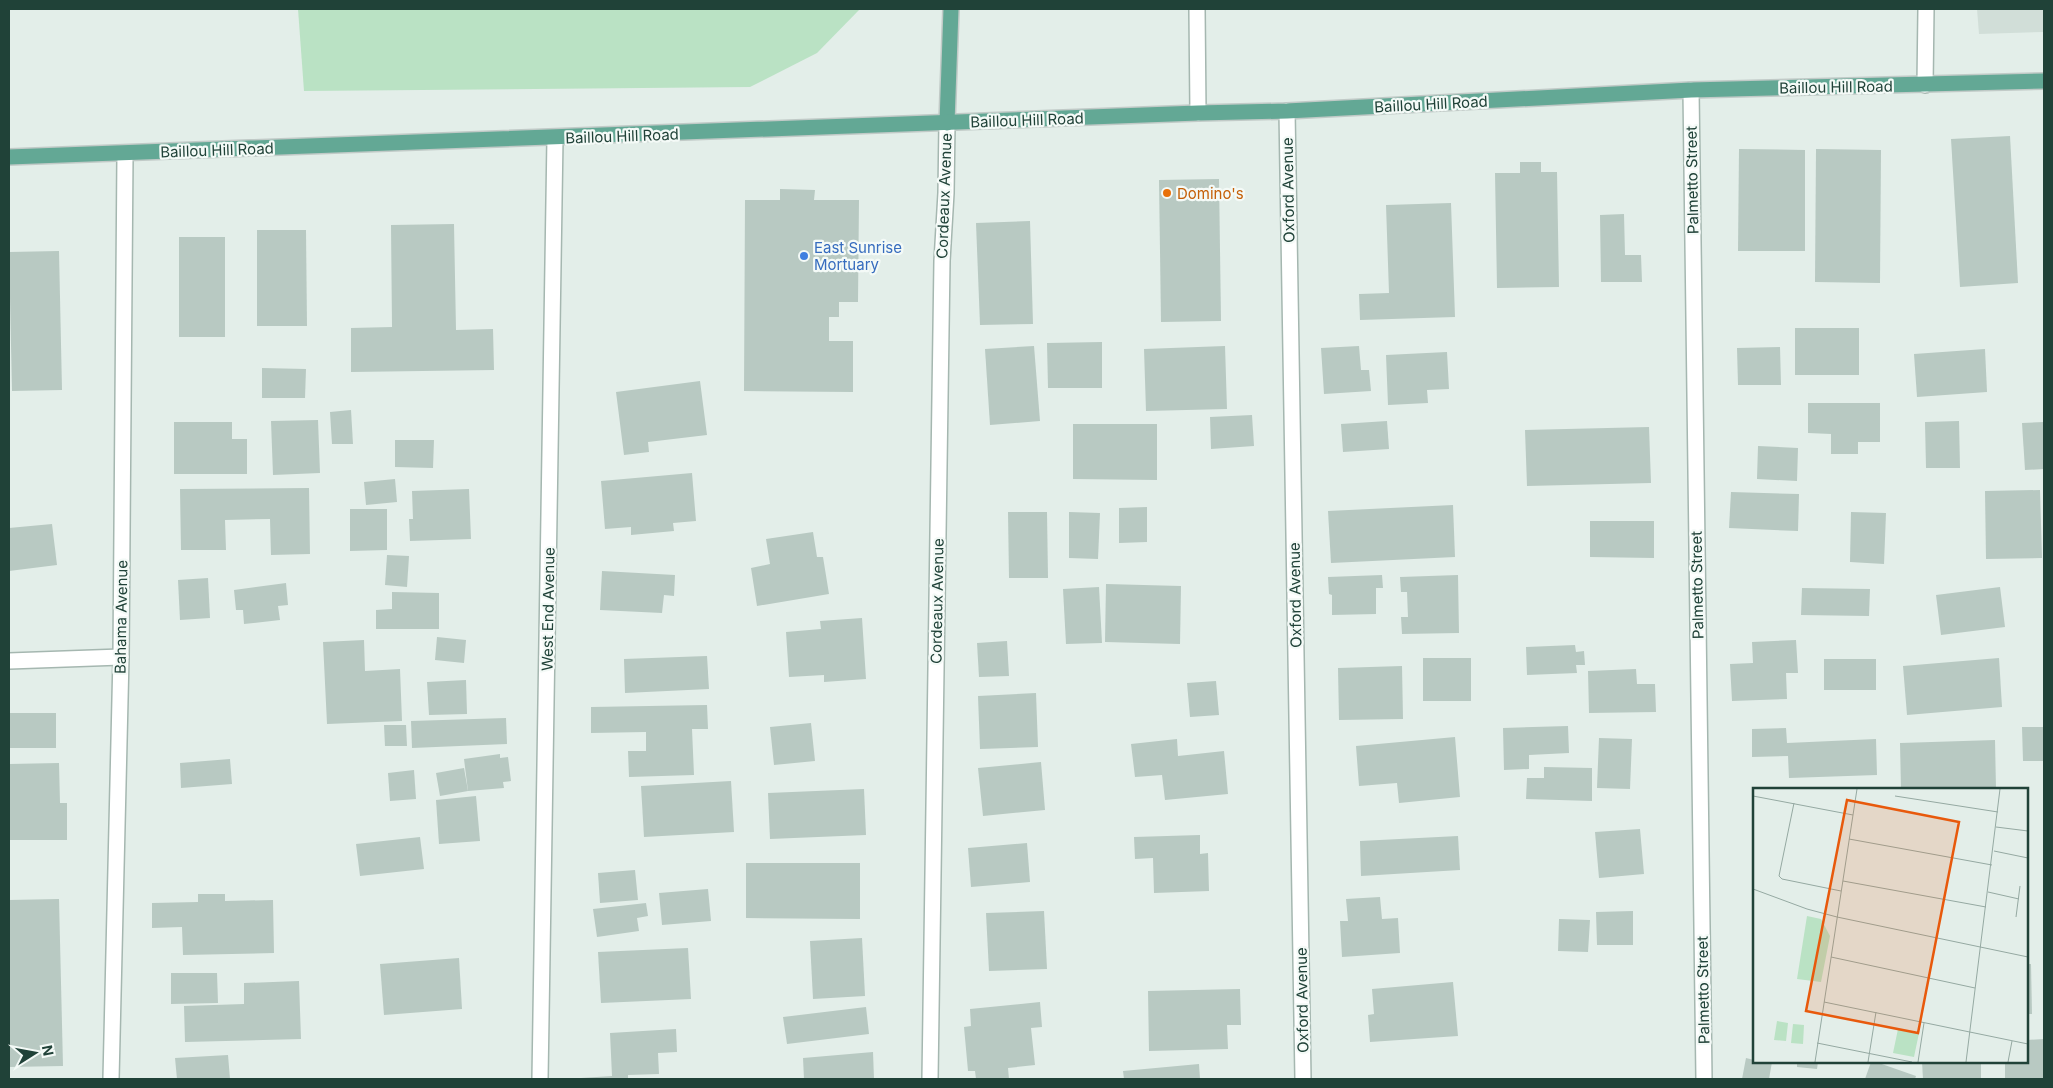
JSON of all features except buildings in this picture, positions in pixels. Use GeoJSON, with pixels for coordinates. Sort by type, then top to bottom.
{"type":"FeatureCollection","features":[{"type":"Feature","properties":{"kind":"main road"},"geometry":{"type":"LineString","coordinates":[[947,123],[952,9]]}},
{"type":"Feature","properties":{"kind":"main road","name":"Baillou Hill Road"},"geometry":{"type":"LineString","coordinates":[[9,157],[1287,111],[1691,90],[2044,81]]}},
{"type":"Feature","properties":{"kind":"street"},"geometry":{"type":"LineString","coordinates":[[1197,9],[1198,113]]}},
{"type":"Feature","properties":{"kind":"street"},"geometry":{"type":"LineString","coordinates":[[1925,85],[1926,9]]}},
{"type":"Feature","properties":{"kind":"street","name":"Palmetto Street"},"geometry":{"type":"LineString","coordinates":[[1691,90],[1704,1079]]}},
{"type":"Feature","properties":{"kind":"street","name":"Oxford Avenue"},"geometry":{"type":"LineString","coordinates":[[1287,111],[1303,1079]]}},
{"type":"Feature","properties":{"kind":"street","name":"Cordeaux Avenue"},"geometry":{"type":"LineString","coordinates":[[930,1079],[942,261],[946,193],[947,123]]}},
{"type":"Feature","properties":{"kind":"street","name":"West End Avenue"},"geometry":{"type":"LineString","coordinates":[[540,1079],[555,138]]}},
{"type":"Feature","properties":{"kind":"street","name":"Bahama Avenue"},"geometry":{"type":"LineString","coordinates":[[111,1079],[120,657],[125,154]]}},
{"type":"Feature","properties":{"kind":"street"},"geometry":{"type":"LineString","coordinates":[[9,661],[120,657]]}},
{"type":"Feature","properties":{"kind":"shaded area"},"geometry":{"type":"Polygon","coordinates":[[[1977,9],[2044,9],[2044,32],[1979,34],[1977,9]]]}},
{"type":"Feature","properties":{"kind":"green space"},"geometry":{"type":"Polygon","coordinates":[[[298,9],[860,9],[817,53],[750,87],[304,91],[298,9]]]}},
{"type":"Feature","properties":{"kind":"place","name":"Domino's"},"geometry":{"type":"Point","coordinates":[1167,193]}},
{"type":"Feature","properties":{"kind":"place","name":"East Sunrise Mortuary"},"geometry":{"type":"Point","coordinates":[804,256]}}]}
